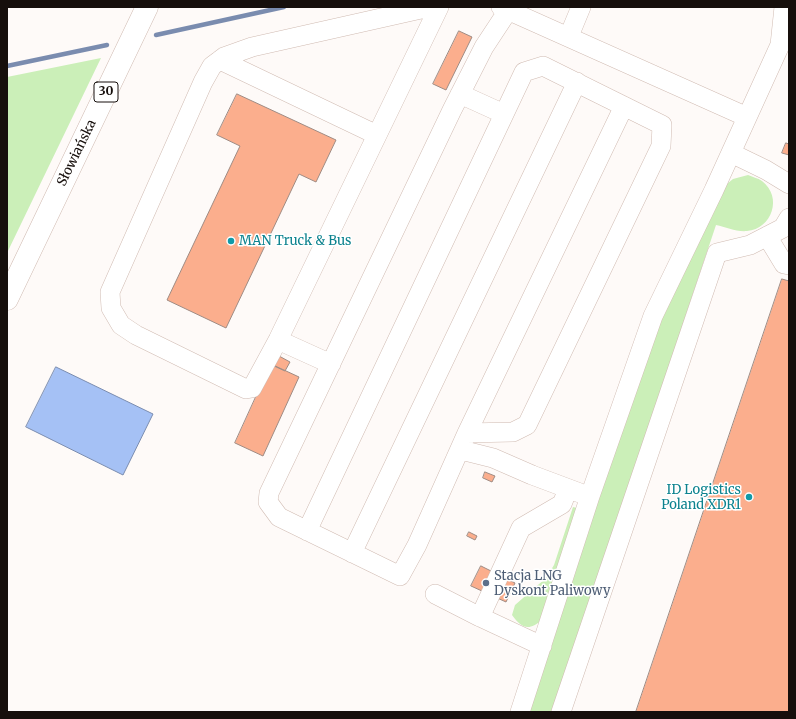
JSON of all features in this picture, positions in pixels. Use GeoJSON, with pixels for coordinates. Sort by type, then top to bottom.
{"type":"FeatureCollection","features":[{"type":"Feature","properties":{"kind":"main road","name":"Słowiańska"},"geometry":{"type":"LineString","coordinates":[[7,299],[147,7]]}},
{"type":"Feature","properties":{"kind":"street"},"geometry":{"type":"LineString","coordinates":[[430,7],[252,47],[224,57],[212,66],[203,82],[117,273],[110,292],[111,308],[121,325],[136,336],[246,389],[252,388],[278,340],[439,7]]}},
{"type":"Feature","properties":{"kind":"street"},"geometry":{"type":"LineString","coordinates":[[569,36],[581,7]]}},
{"type":"Feature","properties":{"kind":"street"},"geometry":{"type":"LineString","coordinates":[[520,712],[590,496],[653,316],[780,45],[784,7]]}},
{"type":"Feature","properties":{"kind":"street"},"geometry":{"type":"LineString","coordinates":[[624,106],[464,442],[417,545],[400,576],[279,517],[268,502],[270,493],[460,94],[505,8],[747,117]]}},
{"type":"Feature","properties":{"kind":"street"},"geometry":{"type":"LineString","coordinates":[[220,60],[377,135]]}},
{"type":"Feature","properties":{"kind":"street"},"geometry":{"type":"LineString","coordinates":[[307,531],[524,72],[543,66],[662,125],[661,146],[527,425],[513,432],[464,442]]}},
{"type":"Feature","properties":{"kind":"street"},"geometry":{"type":"LineString","coordinates":[[352,553],[577,82]]}},
{"type":"Feature","properties":{"kind":"street"},"geometry":{"type":"LineString","coordinates":[[460,94],[504,114]]}},
{"type":"Feature","properties":{"kind":"street"},"geometry":{"type":"LineString","coordinates":[[731,152],[789,184]]}},
{"type":"Feature","properties":{"kind":"street"},"geometry":{"type":"LineString","coordinates":[[561,712],[716,253],[750,245],[783,228],[789,218]]}},
{"type":"Feature","properties":{"kind":"street"},"geometry":{"type":"LineString","coordinates":[[766,236],[784,264],[789,266]]}},
{"type":"Feature","properties":{"kind":"street"},"geometry":{"type":"LineString","coordinates":[[278,340],[331,364]]}},
{"type":"Feature","properties":{"kind":"street"},"geometry":{"type":"LineString","coordinates":[[464,442],[493,458],[532,475],[590,496]]}},
{"type":"Feature","properties":{"kind":"street"},"geometry":{"type":"LineString","coordinates":[[480,617],[521,528],[562,504],[568,489]]}},
{"type":"Feature","properties":{"kind":"street"},"geometry":{"type":"LineString","coordinates":[[435,594],[542,646]]}},
{"type":"Feature","properties":{"kind":"green space"},"geometry":{"type":"Polygon","coordinates":[[[101,58],[7,253],[7,77],[101,58]]]}},
{"type":"Feature","properties":{"kind":"green space"},"geometry":{"type":"Polygon","coordinates":[[[748,175],[762,181],[768,188],[772,195],[772,211],[763,225],[756,229],[739,231],[716,225],[553,712],[529,712],[653,335],[723,187],[733,179],[748,175]]]}},
{"type":"Feature","properties":{"kind":"green space"},"geometry":{"type":"Polygon","coordinates":[[[573,507],[577,508],[542,620],[533,626],[522,626],[512,615],[515,605],[546,578],[554,565],[573,507]]]}},
{"type":"Feature","properties":{"kind":"water"},"geometry":{"type":"Polygon","coordinates":[[[56,367],[153,414],[123,475],[26,427],[56,367]]]}},
{"type":"Feature","properties":{"kind":"building"},"geometry":{"type":"Polygon","coordinates":[[[459,31],[472,37],[446,90],[433,84],[459,31]]]}},
{"type":"Feature","properties":{"kind":"building","name":"MAN Truck & Bus"},"geometry":{"type":"Polygon","coordinates":[[[237,94],[336,140],[316,182],[299,174],[226,328],[167,300],[240,146],[217,135],[237,94]]]}},
{"type":"Feature","properties":{"kind":"building"},"geometry":{"type":"Polygon","coordinates":[[[786,143],[789,144],[789,155],[782,153],[786,143]]]}},
{"type":"Feature","properties":{"kind":"building","name":"ID Logistics Poland XDR1"},"geometry":{"type":"Polygon","coordinates":[[[782,279],[789,281],[789,712],[636,712],[782,279]]]}},
{"type":"Feature","properties":{"kind":"building"},"geometry":{"type":"Polygon","coordinates":[[[279,356],[290,362],[285,371],[274,366],[279,356]]]}},
{"type":"Feature","properties":{"kind":"building"},"geometry":{"type":"Polygon","coordinates":[[[271,364],[299,377],[263,456],[235,443],[271,364]]]}},
{"type":"Feature","properties":{"kind":"building"},"geometry":{"type":"Polygon","coordinates":[[[485,472],[495,476],[492,482],[483,478],[485,472]]]}},
{"type":"Feature","properties":{"kind":"building"},"geometry":{"type":"Polygon","coordinates":[[[469,532],[477,536],[475,540],[467,536],[469,532]]]}},
{"type":"Feature","properties":{"kind":"building"},"geometry":{"type":"Polygon","coordinates":[[[481,566],[515,583],[506,602],[471,586],[481,566]]]}},
{"type":"Feature","properties":{"kind":"waterway"},"geometry":{"type":"LineString","coordinates":[[156,35],[284,7]]}},
{"type":"Feature","properties":{"kind":"waterway"},"geometry":{"type":"LineString","coordinates":[[7,66],[107,45]]}},
{"type":"Feature","properties":{"kind":"place","name":"MAN Truck & Bus"},"geometry":{"type":"Point","coordinates":[231,241]}},
{"type":"Feature","properties":{"kind":"place","name":"ID Logistics Poland XDR1"},"geometry":{"type":"Point","coordinates":[749,497]}},
{"type":"Feature","properties":{"kind":"place","name":"Stacja LNG Dyskont Paliwowy"},"geometry":{"type":"Point","coordinates":[486,583]}}]}
